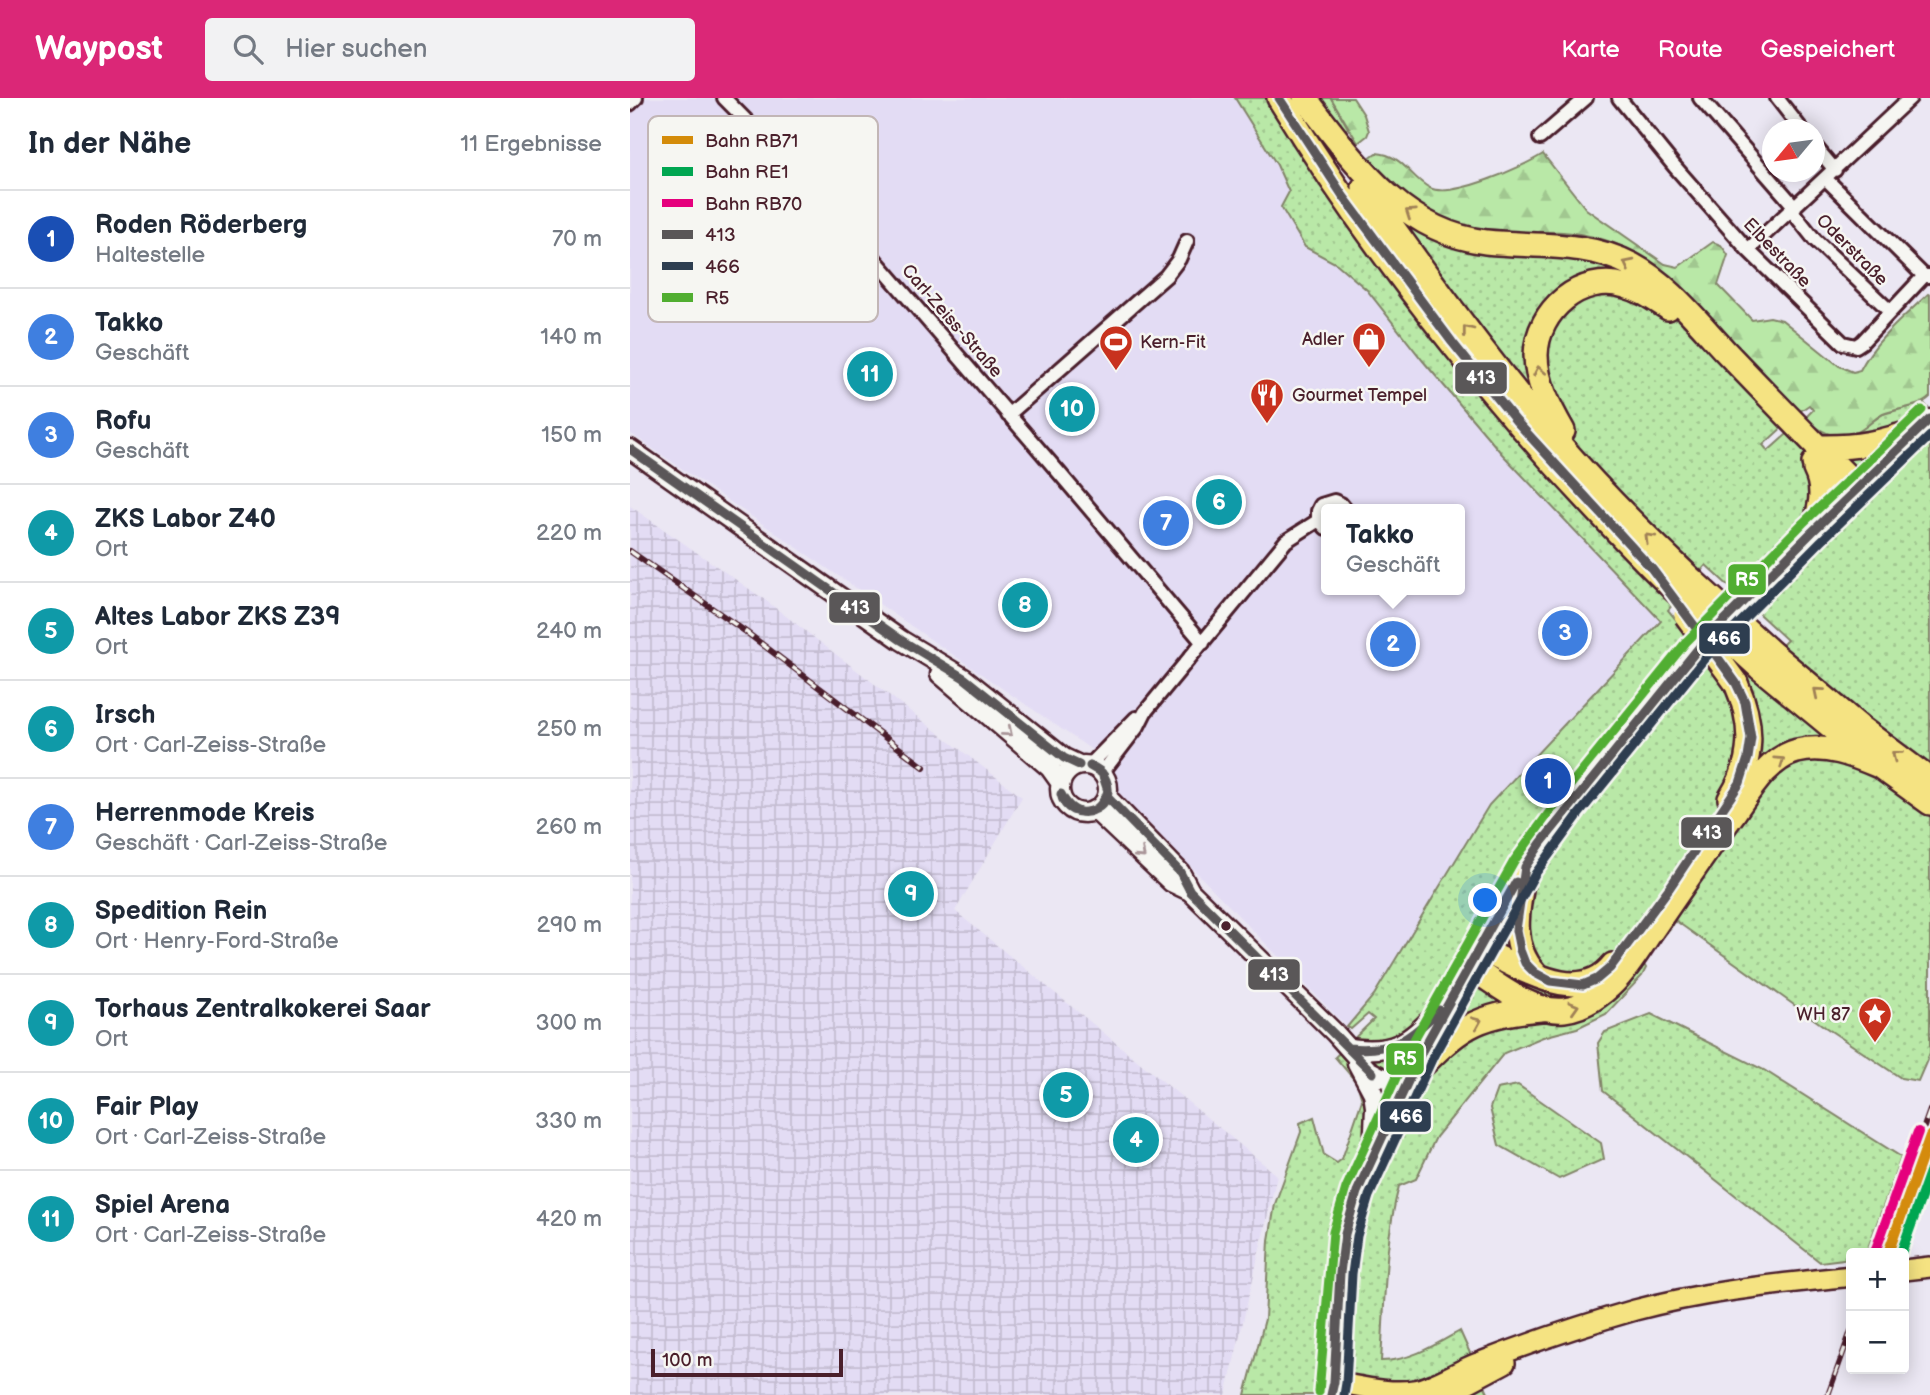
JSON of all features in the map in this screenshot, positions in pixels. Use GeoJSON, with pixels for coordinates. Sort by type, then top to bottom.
{"type":"FeatureCollection","features":[{"type":"Feature","properties":{"kind":"highway"},"geometry":{"type":"LineString","coordinates":[[1279,98],[1327,143]]}},
{"type":"Feature","properties":{"kind":"highway"},"geometry":{"type":"LineString","coordinates":[[1305,98],[1327,143],[1466,329],[1683,593],[1736,683],[1748,717],[1751,738],[1740,783],[1670,887],[1610,968],[1597,979],[1583,985],[1565,984],[1474,957]]}},
{"type":"Feature","properties":{"kind":"highway"},"geometry":{"type":"LineString","coordinates":[[1357,185],[1433,228],[1460,237],[1486,242],[1580,247],[1634,266],[1679,302],[1813,452],[1822,496],[1812,532]]}},
{"type":"Feature","properties":{"kind":"highway"},"geometry":{"type":"LineString","coordinates":[[1357,185],[1437,323],[1516,421],[1652,569],[1767,661],[1930,780]]}},
{"type":"Feature","properties":{"kind":"highway"},"geometry":{"type":"LineString","coordinates":[[1605,495],[1552,411],[1542,387],[1536,356],[1542,327],[1555,306],[1584,287],[1604,283],[1623,285],[1647,294],[1671,310],[1852,493]]}},
{"type":"Feature","properties":{"kind":"highway"},"geometry":{"type":"LineString","coordinates":[[1813,452],[1883,442],[1924,424]]}},
{"type":"Feature","properties":{"kind":"highway"},"geometry":{"type":"LineString","coordinates":[[1767,661],[1880,766],[1930,803]]}},
{"type":"Feature","properties":{"kind":"highway"},"geometry":{"type":"LineString","coordinates":[[1407,1081],[1443,1044],[1470,1024],[1498,1014],[1544,1009],[1563,1010],[1594,999],[1617,979],[1752,786],[1779,760],[1795,752],[1813,748],[1849,753],[1880,766]]}},
{"type":"Feature","properties":{"kind":"highway"},"geometry":{"type":"LineString","coordinates":[[1525,867],[1517,940],[1525,963],[1535,973]]}},
{"type":"Feature","properties":{"kind":"highway"},"geometry":{"type":"LineString","coordinates":[[1474,957],[1520,998],[1544,1009]]}},
{"type":"Feature","properties":{"kind":"main road"},"geometry":{"type":"LineString","coordinates":[[1846,1276],[1704,1295],[1637,1310],[1527,1344],[1474,1364],[1436,1383],[1412,1390],[1333,1388],[1345,1234],[1357,1192],[1407,1081],[1448,1002],[1525,867],[1569,807],[1696,650],[1852,493]]}},
{"type":"Feature","properties":{"kind":"main road"},"geometry":{"type":"LineString","coordinates":[[1909,1269],[1930,1267]]}},
{"type":"Feature","properties":{"kind":"main road"},"geometry":{"type":"LineString","coordinates":[[1446,1395],[1513,1359],[1588,1324]]}},
{"type":"Feature","properties":{"kind":"street"},"geometry":{"type":"LineString","coordinates":[[630,104],[636,98]]}},
{"type":"Feature","properties":{"kind":"street","name":"Carl-Zeiss-Straße"},"geometry":{"type":"LineString","coordinates":[[724,98],[742,116]]}},
{"type":"Feature","properties":{"kind":"street"},"geometry":{"type":"LineString","coordinates":[[1540,138],[1586,98]]}},
{"type":"Feature","properties":{"kind":"street","name":"Elbestraße"},"geometry":{"type":"LineString","coordinates":[[1619,98],[1748,250],[1843,343],[1856,346],[1862,342],[1889,311],[1927,276]]}},
{"type":"Feature","properties":{"kind":"street","name":"Oderstraße"},"geometry":{"type":"LineString","coordinates":[[1700,98],[1793,209],[1815,240],[1889,311]]}},
{"type":"Feature","properties":{"kind":"street"},"geometry":{"type":"LineString","coordinates":[[1777,98],[1793,119]]}},
{"type":"Feature","properties":{"kind":"street"},"geometry":{"type":"LineString","coordinates":[[1748,250],[1910,98]]}},
{"type":"Feature","properties":{"kind":"street"},"geometry":{"type":"LineString","coordinates":[[1825,164],[1831,175],[1927,276]]}},
{"type":"Feature","properties":{"kind":"street"},"geometry":{"type":"LineString","coordinates":[[1008,415],[1166,276],[1179,259],[1187,241]]}},
{"type":"Feature","properties":{"kind":"street","name":"Carl-Zeiss-Straße"},"geometry":{"type":"LineString","coordinates":[[878,263],[1203,643]]}},
{"type":"Feature","properties":{"kind":"street"},"geometry":{"type":"LineString","coordinates":[[1852,493],[1924,424]]}},
{"type":"Feature","properties":{"kind":"street"},"geometry":{"type":"LineString","coordinates":[[630,449],[901,640],[964,678],[1064,758],[1090,768],[1108,784],[1101,804],[1080,813],[1067,806],[1060,795],[1060,782],[1067,771],[1090,768],[1138,726],[1145,712],[1286,541],[1321,525]]}},
{"type":"Feature","properties":{"kind":"street"},"geometry":{"type":"LineString","coordinates":[[1324,504],[1327,501],[1340,504]]}},
{"type":"Feature","properties":{"kind":"street"},"geometry":{"type":"LineString","coordinates":[[901,640],[1050,768],[1060,782]]}},
{"type":"Feature","properties":{"kind":"street"},"geometry":{"type":"LineString","coordinates":[[1101,804],[1180,872],[1191,891],[1368,1070],[1381,1077],[1407,1081]]}},
{"type":"Feature","properties":{"kind":"street"},"geometry":{"type":"LineString","coordinates":[[1349,1048],[1373,1051],[1398,1045],[1419,1030],[1448,1002]]}},
{"type":"Feature","properties":{"kind":"street"},"geometry":{"type":"LineString","coordinates":[[1349,1048],[1373,1093],[1373,1156]]}},
{"type":"Feature","properties":{"kind":"shaded area"},"geometry":{"type":"Polygon","coordinates":[[[630,98],[1235,98],[1277,165],[1289,192],[1305,247],[1337,264],[1367,290],[1502,454],[1661,621],[1489,805],[1374,995],[1347,1027],[1119,793],[1110,767],[1092,750],[630,433],[630,98]]]}},
{"type":"Feature","properties":{"kind":"shaded area"},"geometry":{"type":"Polygon","coordinates":[[[630,506],[765,600],[1022,797],[955,911],[1277,1175],[1226,1395],[630,1395],[630,506]]]}},
{"type":"Feature","properties":{"kind":"green space"},"geometry":{"type":"Polygon","coordinates":[[[1235,98],[1331,98],[1348,128],[1303,159],[1333,202],[1378,171],[1512,234],[1562,232],[1598,239],[1627,249],[1660,268],[1688,293],[1799,412],[1763,445],[1768,451],[1805,418],[1820,431],[1855,433],[1883,414],[1924,403],[1930,410],[1930,1053],[1918,1081],[1901,1078],[1676,921],[1643,963],[1646,968],[1642,976],[1606,1014],[1577,1028],[1543,1037],[1504,1053],[1436,1137],[1416,1179],[1399,1186],[1388,1251],[1381,1361],[1412,1355],[1460,1331],[1488,1393],[1484,1395],[1245,1395],[1265,1319],[1269,1240],[1275,1204],[1301,1132],[1300,1123],[1314,1117],[1324,1155],[1337,1163],[1342,1159],[1362,1100],[1357,1083],[1335,1057],[1374,1019],[1368,1014],[1351,1029],[1347,1027],[1374,995],[1489,805],[1661,621],[1502,454],[1367,290],[1337,264],[1305,247],[1281,207],[1289,192],[1277,165],[1235,98]],[[1706,565],[1668,610],[1710,661],[1736,683],[1760,668],[1787,640],[1706,565]]]}},
{"type":"Feature","properties":{"kind":"green space"},"geometry":{"type":"Polygon","coordinates":[[[1331,98],[1353,98],[1364,115],[1369,131],[1358,143],[1331,98]]]}},
{"type":"Feature","properties":{"kind":"green space"},"geometry":{"type":"Polygon","coordinates":[[[1376,153],[1400,162],[1430,188],[1440,190],[1470,186],[1543,154],[1586,209],[1665,264],[1678,267],[1713,242],[1721,245],[1728,255],[1718,285],[1752,320],[1770,317],[1782,320],[1839,366],[1853,372],[1860,370],[1882,339],[1928,294],[1930,397],[1920,404],[1883,414],[1855,433],[1841,436],[1828,433],[1805,418],[1813,410],[1809,405],[1799,412],[1693,299],[1644,259],[1623,247],[1580,234],[1493,233],[1452,223],[1432,214],[1397,190],[1369,158],[1376,153]]]}},
{"type":"Feature","properties":{"kind":"green space"},"geometry":{"type":"Polygon","coordinates":[[[1651,1014],[1764,1070],[1901,1157],[1868,1248],[1846,1248],[1846,1259],[1820,1262],[1603,1091],[1598,1043],[1605,1032],[1651,1014]]]}},
{"type":"Feature","properties":{"kind":"green space"},"geometry":{"type":"Polygon","coordinates":[[[1518,1085],[1601,1143],[1604,1159],[1559,1179],[1499,1145],[1490,1108],[1497,1089],[1518,1085]]]}},
{"type":"Feature","properties":{"kind":"railway"},"geometry":{"type":"LineString","coordinates":[[630,551],[746,632],[924,767]]}},
{"type":"Feature","properties":{"kind":"railway"},"geometry":{"type":"LineString","coordinates":[[1881,1248],[1930,1110]]}},
{"type":"Feature","properties":{"kind":"railway"},"geometry":{"type":"LineString","coordinates":[[1828,1395],[1846,1345]]}},
{"type":"Feature","properties":{"kind":"rail line","name":"RB70"},"geometry":{"type":"LineString","coordinates":[[1876,1248],[1918,1132]]}},
{"type":"Feature","properties":{"kind":"rail line","name":"RB71"},"geometry":{"type":"LineString","coordinates":[[1890,1248],[1930,1136]]}},
{"type":"Feature","properties":{"kind":"rail line","name":"RE1"},"geometry":{"type":"LineString","coordinates":[[1903,1248],[1930,1172]]}},
{"type":"Feature","properties":{"kind":"transit line","name":"413"},"geometry":{"type":"LineString","coordinates":[[1279,98],[1343,196],[1452,342],[1516,421],[1652,569],[1705,640]]}},
{"type":"Feature","properties":{"kind":"transit line","name":"R5"},"geometry":{"type":"LineString","coordinates":[[1319,1392],[1333,1232],[1346,1188],[1411,1045],[1514,861],[1559,799],[1687,641],[1803,523],[1922,410]]}},
{"type":"Feature","properties":{"kind":"transit line","name":"413"},"geometry":{"type":"LineString","coordinates":[[1705,640],[1930,419]]}},
{"type":"Feature","properties":{"kind":"transit line","name":"466"},"geometry":{"type":"LineString","coordinates":[[1344,1395],[1352,1274],[1357,1236],[1369,1196],[1433,1057],[1535,874],[1579,814],[1705,658],[1930,436]]}},
{"type":"Feature","properties":{"kind":"transit line","name":"413"},"geometry":{"type":"LineString","coordinates":[[630,449],[901,640],[964,678],[1064,758],[1079,765]]}},
{"type":"Feature","properties":{"kind":"transit line","name":"413"},"geometry":{"type":"LineString","coordinates":[[1705,640],[1736,683],[1745,702],[1751,738],[1740,783],[1670,887],[1610,968],[1597,979],[1583,985],[1550,981],[1535,973],[1525,963],[1520,950],[1516,930],[1525,867],[1541,843],[1705,640]]}},
{"type":"Feature","properties":{"kind":"transit line","name":"413"},"geometry":{"type":"LineString","coordinates":[[1061,794],[1072,808],[1079,811],[1092,811],[1098,807],[1108,791],[1102,773],[1090,766]]}},
{"type":"Feature","properties":{"kind":"transit line","name":"413"},"geometry":{"type":"LineString","coordinates":[[1061,794],[1065,804],[1073,810],[1091,811],[1099,807],[1108,791],[1106,780],[1100,771],[1090,766]]}},
{"type":"Feature","properties":{"kind":"transit line","name":"413"},"geometry":{"type":"LineString","coordinates":[[1107,797],[1180,872],[1190,891],[1373,1073]]}},
{"type":"Feature","properties":{"kind":"transit line","name":"413"},"geometry":{"type":"LineString","coordinates":[[1331,1395],[1340,1273],[1345,1234],[1357,1192],[1422,1051],[1516,882]]}},
{"type":"Feature","properties":{"kind":"transit line","name":"413"},"geometry":{"type":"LineString","coordinates":[[1349,1048],[1378,1048],[1399,1042],[1439,1010]]}},
{"type":"Feature","properties":{"kind":"place","name":"Adler"},"geometry":{"type":"Point","coordinates":[1369,369]}},
{"type":"Feature","properties":{"kind":"place","name":"Kern-Fit"},"geometry":{"type":"Point","coordinates":[1116,372]}},
{"type":"Feature","properties":{"kind":"place","name":"Spiel Arena"},"geometry":{"type":"Point","coordinates":[870,374]}},
{"type":"Feature","properties":{"kind":"place","name":"Fair Play"},"geometry":{"type":"Point","coordinates":[1072,409]}},
{"type":"Feature","properties":{"kind":"place","name":"Gourmet Tempel"},"geometry":{"type":"Point","coordinates":[1267,425]}},
{"type":"Feature","properties":{"kind":"place","name":"Irsch"},"geometry":{"type":"Point","coordinates":[1219,502]}},
{"type":"Feature","properties":{"kind":"place","name":"Herrenmode Kreis"},"geometry":{"type":"Point","coordinates":[1166,523]}},
{"type":"Feature","properties":{"kind":"place","name":"Spedition Rein"},"geometry":{"type":"Point","coordinates":[1025,605]}},
{"type":"Feature","properties":{"kind":"place","name":"Rofu"},"geometry":{"type":"Point","coordinates":[1565,633]}},
{"type":"Feature","properties":{"kind":"place","name":"Takko"},"geometry":{"type":"Point","coordinates":[1393,644]}},
{"type":"Feature","properties":{"kind":"place","name":"Roden Röderberg"},"geometry":{"type":"Point","coordinates":[1548,781]}},
{"type":"Feature","properties":{"kind":"place","name":"Torhaus Zentralkokerei Saar"},"geometry":{"type":"Point","coordinates":[911,894]}},
{"type":"Feature","properties":{"kind":"place","name":"WH 87"},"geometry":{"type":"Point","coordinates":[1875,1044]}},
{"type":"Feature","properties":{"kind":"place","name":"Altes Labor ZKS Z39"},"geometry":{"type":"Point","coordinates":[1066,1095]}},
{"type":"Feature","properties":{"kind":"place","name":"ZKS Labor Z40"},"geometry":{"type":"Point","coordinates":[1136,1140]}}]}
